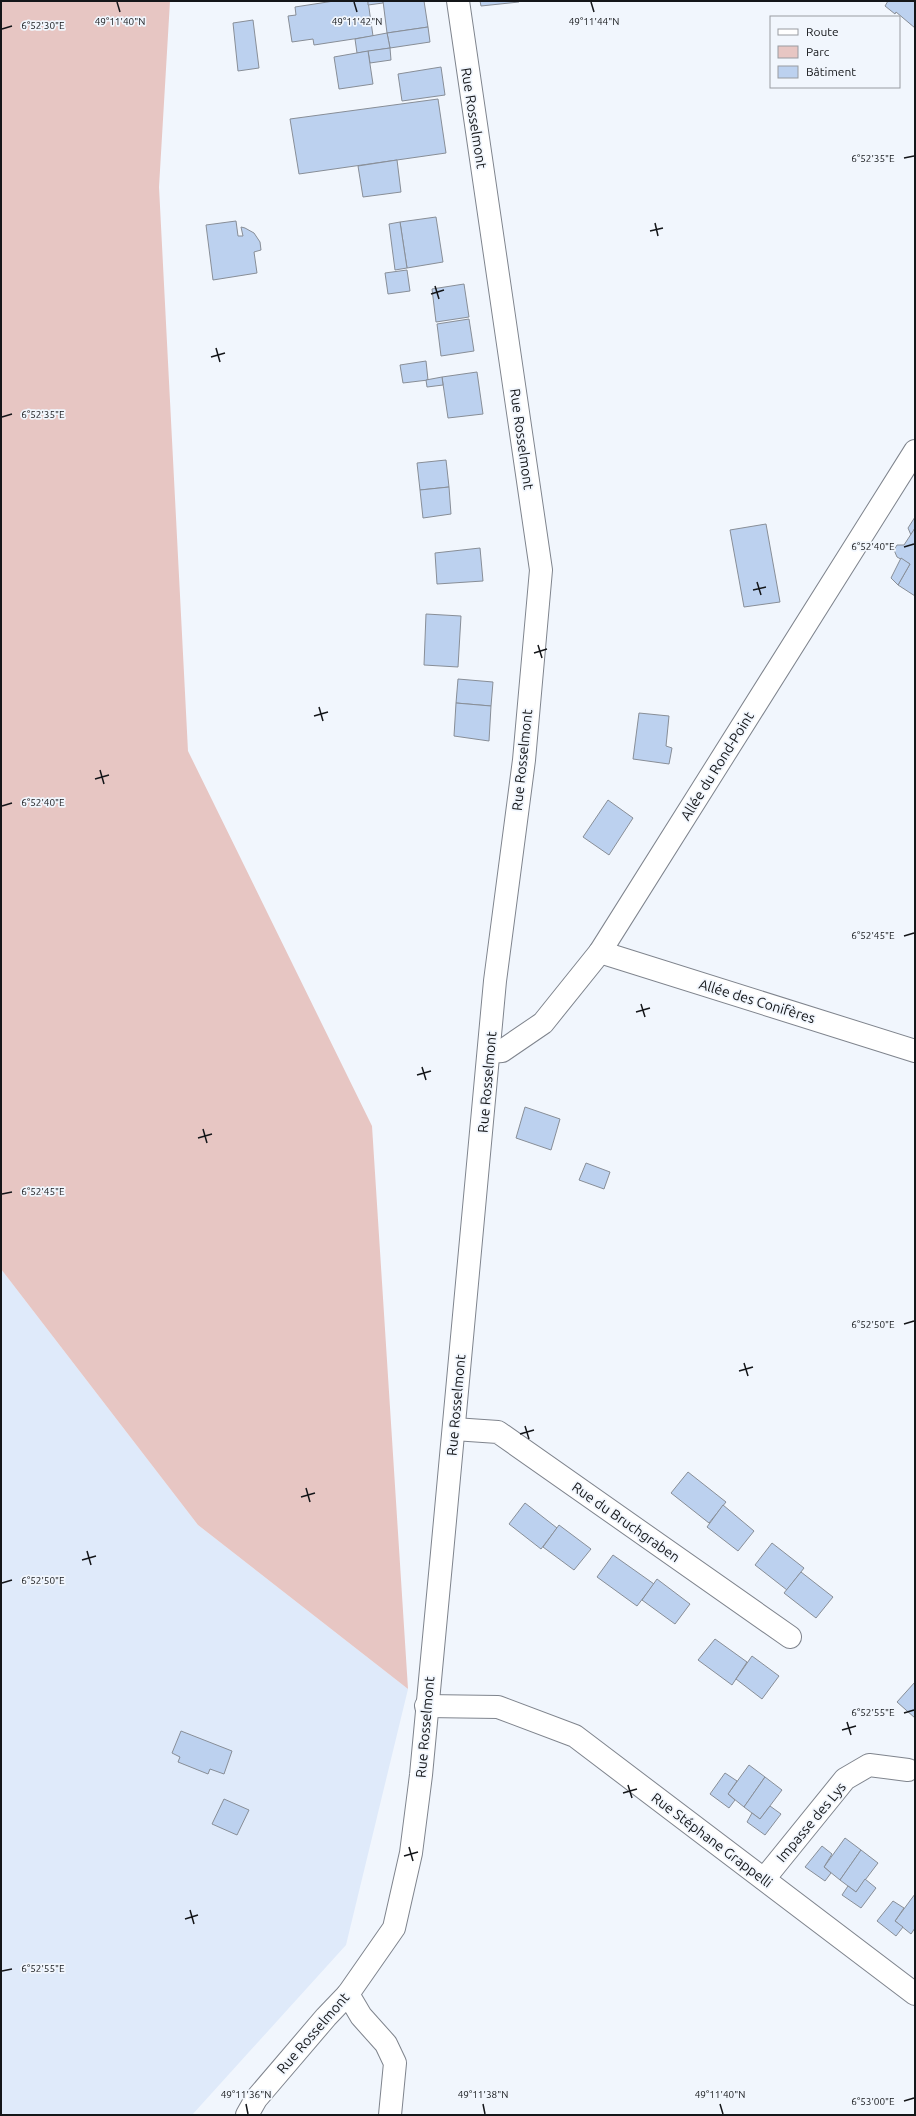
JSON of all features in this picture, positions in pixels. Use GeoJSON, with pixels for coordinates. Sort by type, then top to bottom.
{"type":"FeatureCollection","features":[{"type":"Feature","properties":{"kind":"street","name":"Rue Rosselmont"},"geometry":{"type":"LineString","coordinates":[[247,2115],[256,2099],[326,2017],[348,1994],[394,1928],[411,1853],[421,1775],[426,1706],[490,1052],[495,980],[524,760],[541,570],[458,1]]}},
{"type":"Feature","properties":{"kind":"street","name":"Allée du Rond-Point"},"geometry":{"type":"LineString","coordinates":[[490,1052],[502,1052],[543,1023],[600,952],[915,451]]}},
{"type":"Feature","properties":{"kind":"street","name":"Allée des Conifères"},"geometry":{"type":"LineString","coordinates":[[600,952],[915,1051]]}},
{"type":"Feature","properties":{"kind":"street","name":"Rue du Bruchgraben"},"geometry":{"type":"LineString","coordinates":[[454,1429],[498,1432],[790,1637]]}},
{"type":"Feature","properties":{"kind":"street","name":"Rue Stéphane Grappelli"},"geometry":{"type":"LineString","coordinates":[[426,1706],[498,1707],[575,1736],[915,1994]]}},
{"type":"Feature","properties":{"kind":"street","name":"Impasse des Lys"},"geometry":{"type":"LineString","coordinates":[[764,1879],[845,1779],[869,1765],[908,1770]]}},
{"type":"Feature","properties":{"kind":"street"},"geometry":{"type":"LineString","coordinates":[[348,1994],[361,2016],[386,2044],[394,2063],[390,2115]]}},
{"type":"Feature","properties":{"kind":"shaded area"},"geometry":{"type":"Polygon","coordinates":[[[1,1269],[198,1525],[408,1689],[346,1945],[192,2115],[1,2115],[1,1269]]]}},
{"type":"Feature","properties":{"kind":"green space"},"geometry":{"type":"Polygon","coordinates":[[[1,1],[170,1],[159,187],[188,751],[372,1126],[408,1689],[198,1525],[1,1269],[1,1]]]}},
{"type":"Feature","properties":{"kind":"building"},"geometry":{"type":"Polygon","coordinates":[[[334,1],[368,1],[373,36],[314,45],[313,39],[292,42],[288,16],[296,15],[295,7],[334,1]]]}},
{"type":"Feature","properties":{"kind":"building"},"geometry":{"type":"Polygon","coordinates":[[[368,1],[383,1],[383,3],[368,5],[368,1]]]}},
{"type":"Feature","properties":{"kind":"building"},"geometry":{"type":"Polygon","coordinates":[[[383,1],[424,1],[428,27],[387,33],[383,1]]]}},
{"type":"Feature","properties":{"kind":"building"},"geometry":{"type":"Polygon","coordinates":[[[480,1],[519,1],[519,2],[481,6],[480,1]]]}},
{"type":"Feature","properties":{"kind":"building"},"geometry":{"type":"Polygon","coordinates":[[[888,1],[915,1],[915,28],[896,12],[895,14],[885,6],[888,1]]]}},
{"type":"Feature","properties":{"kind":"building"},"geometry":{"type":"Polygon","coordinates":[[[253,20],[259,68],[238,71],[233,23],[253,20]]]}},
{"type":"Feature","properties":{"kind":"building"},"geometry":{"type":"Polygon","coordinates":[[[428,27],[430,42],[390,48],[387,33],[428,27]]]}},
{"type":"Feature","properties":{"kind":"building"},"geometry":{"type":"Polygon","coordinates":[[[387,33],[390,48],[357,53],[355,39],[387,33]]]}},
{"type":"Feature","properties":{"kind":"building"},"geometry":{"type":"Polygon","coordinates":[[[390,48],[391,60],[370,63],[368,51],[390,48]]]}},
{"type":"Feature","properties":{"kind":"building"},"geometry":{"type":"Polygon","coordinates":[[[368,51],[373,84],[339,89],[334,57],[368,51]]]}},
{"type":"Feature","properties":{"kind":"building"},"geometry":{"type":"Polygon","coordinates":[[[441,67],[445,95],[402,101],[398,74],[441,67]]]}},
{"type":"Feature","properties":{"kind":"building"},"geometry":{"type":"Polygon","coordinates":[[[438,99],[446,153],[299,174],[290,119],[438,99]]]}},
{"type":"Feature","properties":{"kind":"building"},"geometry":{"type":"Polygon","coordinates":[[[397,160],[401,192],[363,197],[358,166],[397,160]]]}},
{"type":"Feature","properties":{"kind":"building"},"geometry":{"type":"Polygon","coordinates":[[[436,217],[443,262],[407,268],[400,222],[436,217]]]}},
{"type":"Feature","properties":{"kind":"building"},"geometry":{"type":"Polygon","coordinates":[[[236,221],[238,236],[243,236],[241,227],[245,228],[254,233],[260,242],[261,250],[254,252],[257,273],[213,280],[206,225],[236,221]]]}},
{"type":"Feature","properties":{"kind":"building"},"geometry":{"type":"Polygon","coordinates":[[[400,222],[407,268],[395,270],[389,224],[400,222]]]}},
{"type":"Feature","properties":{"kind":"building"},"geometry":{"type":"Polygon","coordinates":[[[407,270],[410,291],[388,294],[385,273],[407,270]]]}},
{"type":"Feature","properties":{"kind":"building"},"geometry":{"type":"Polygon","coordinates":[[[464,284],[469,317],[436,322],[432,289],[464,284]]]}},
{"type":"Feature","properties":{"kind":"building"},"geometry":{"type":"Polygon","coordinates":[[[469,319],[474,351],[441,356],[437,324],[469,319]]]}},
{"type":"Feature","properties":{"kind":"building"},"geometry":{"type":"Polygon","coordinates":[[[426,361],[428,380],[403,383],[400,365],[426,361]]]}},
{"type":"Feature","properties":{"kind":"building"},"geometry":{"type":"Polygon","coordinates":[[[477,372],[483,414],[448,418],[442,377],[477,372]]]}},
{"type":"Feature","properties":{"kind":"building"},"geometry":{"type":"Polygon","coordinates":[[[442,377],[443,385],[427,387],[426,380],[442,377]]]}},
{"type":"Feature","properties":{"kind":"building"},"geometry":{"type":"Polygon","coordinates":[[[446,460],[449,487],[420,490],[417,463],[446,460]]]}},
{"type":"Feature","properties":{"kind":"building"},"geometry":{"type":"Polygon","coordinates":[[[449,487],[451,514],[423,518],[420,490],[449,487]]]}},
{"type":"Feature","properties":{"kind":"building"},"geometry":{"type":"Polygon","coordinates":[[[915,517],[915,528],[911,535],[908,528],[915,517]]]}},
{"type":"Feature","properties":{"kind":"building"},"geometry":{"type":"Polygon","coordinates":[[[766,524],[780,602],[744,607],[730,530],[766,524]]]}},
{"type":"Feature","properties":{"kind":"building"},"geometry":{"type":"Polygon","coordinates":[[[915,528],[915,596],[898,585],[910,564],[897,557],[894,550],[897,545],[904,545],[915,528]]]}},
{"type":"Feature","properties":{"kind":"building"},"geometry":{"type":"Polygon","coordinates":[[[480,548],[483,581],[437,584],[435,553],[480,548]]]}},
{"type":"Feature","properties":{"kind":"building"},"geometry":{"type":"Polygon","coordinates":[[[901,558],[910,564],[898,585],[891,578],[901,558]]]}},
{"type":"Feature","properties":{"kind":"building"},"geometry":{"type":"Polygon","coordinates":[[[426,614],[461,616],[458,667],[424,665],[426,614]]]}},
{"type":"Feature","properties":{"kind":"building"},"geometry":{"type":"Polygon","coordinates":[[[458,679],[493,682],[491,706],[456,703],[458,679]]]}},
{"type":"Feature","properties":{"kind":"building"},"geometry":{"type":"Polygon","coordinates":[[[456,703],[491,706],[489,741],[454,736],[456,703]]]}},
{"type":"Feature","properties":{"kind":"building"},"geometry":{"type":"Polygon","coordinates":[[[639,713],[669,716],[666,746],[672,748],[669,764],[633,759],[639,713]]]}},
{"type":"Feature","properties":{"kind":"building"},"geometry":{"type":"Polygon","coordinates":[[[608,800],[633,818],[609,855],[583,837],[608,800]]]}},
{"type":"Feature","properties":{"kind":"building"},"geometry":{"type":"Polygon","coordinates":[[[525,1107],[560,1119],[551,1150],[516,1138],[525,1107]]]}},
{"type":"Feature","properties":{"kind":"building"},"geometry":{"type":"Polygon","coordinates":[[[586,1163],[610,1172],[604,1189],[579,1180],[586,1163]]]}},
{"type":"Feature","properties":{"kind":"building"},"geometry":{"type":"Polygon","coordinates":[[[688,1472],[726,1502],[709,1523],[671,1493],[688,1472]]]}},
{"type":"Feature","properties":{"kind":"building"},"geometry":{"type":"Polygon","coordinates":[[[525,1503],[557,1528],[541,1549],[509,1524],[525,1503]]]}},
{"type":"Feature","properties":{"kind":"building"},"geometry":{"type":"Polygon","coordinates":[[[723,1505],[754,1531],[738,1551],[707,1527],[723,1505]]]}},
{"type":"Feature","properties":{"kind":"building"},"geometry":{"type":"Polygon","coordinates":[[[559,1525],[591,1549],[574,1570],[543,1547],[559,1525]]]}},
{"type":"Feature","properties":{"kind":"building"},"geometry":{"type":"Polygon","coordinates":[[[772,1543],[804,1568],[787,1590],[755,1565],[772,1543]]]}},
{"type":"Feature","properties":{"kind":"building"},"geometry":{"type":"Polygon","coordinates":[[[613,1555],[654,1584],[637,1606],[597,1577],[613,1555]]]}},
{"type":"Feature","properties":{"kind":"building"},"geometry":{"type":"Polygon","coordinates":[[[801,1572],[833,1597],[816,1618],[784,1593],[801,1572]]]}},
{"type":"Feature","properties":{"kind":"building"},"geometry":{"type":"Polygon","coordinates":[[[657,1579],[690,1604],[675,1624],[642,1600],[657,1579]]]}},
{"type":"Feature","properties":{"kind":"building"},"geometry":{"type":"Polygon","coordinates":[[[715,1639],[747,1662],[732,1685],[698,1660],[715,1639]]]}},
{"type":"Feature","properties":{"kind":"building"},"geometry":{"type":"Polygon","coordinates":[[[752,1656],[779,1676],[762,1699],[736,1679],[752,1656]]]}},
{"type":"Feature","properties":{"kind":"building"},"geometry":{"type":"Polygon","coordinates":[[[915,1682],[915,1718],[897,1702],[915,1682]]]}},
{"type":"Feature","properties":{"kind":"building"},"geometry":{"type":"Polygon","coordinates":[[[181,1731],[232,1751],[224,1774],[210,1769],[208,1774],[178,1762],[180,1757],[172,1753],[181,1731]]]}},
{"type":"Feature","properties":{"kind":"building"},"geometry":{"type":"Polygon","coordinates":[[[749,1765],[765,1777],[744,1807],[728,1794],[749,1765]]]}},
{"type":"Feature","properties":{"kind":"building"},"geometry":{"type":"Polygon","coordinates":[[[725,1773],[737,1781],[728,1794],[735,1800],[729,1808],[710,1794],[725,1773]]]}},
{"type":"Feature","properties":{"kind":"building"},"geometry":{"type":"Polygon","coordinates":[[[765,1777],[782,1790],[760,1819],[744,1807],[765,1777]]]}},
{"type":"Feature","properties":{"kind":"building"},"geometry":{"type":"Polygon","coordinates":[[[224,1799],[249,1810],[237,1835],[212,1824],[224,1799]]]}},
{"type":"Feature","properties":{"kind":"building"},"geometry":{"type":"Polygon","coordinates":[[[770,1806],[781,1814],[765,1835],[747,1822],[752,1813],[760,1819],[770,1806]]]}},
{"type":"Feature","properties":{"kind":"building"},"geometry":{"type":"Polygon","coordinates":[[[845,1838],[861,1850],[840,1880],[824,1867],[845,1838]]]}},
{"type":"Feature","properties":{"kind":"building"},"geometry":{"type":"Polygon","coordinates":[[[822,1846],[832,1854],[824,1867],[831,1873],[825,1881],[805,1867],[822,1846]]]}},
{"type":"Feature","properties":{"kind":"building"},"geometry":{"type":"Polygon","coordinates":[[[861,1850],[878,1863],[856,1892],[840,1880],[861,1850]]]}},
{"type":"Feature","properties":{"kind":"building"},"geometry":{"type":"Polygon","coordinates":[[[865,1879],[876,1888],[861,1908],[842,1895],[848,1886],[856,1892],[865,1879]]]}},
{"type":"Feature","properties":{"kind":"building"},"geometry":{"type":"Polygon","coordinates":[[[915,1894],[915,1928],[911,1934],[895,1921],[915,1894]]]}},
{"type":"Feature","properties":{"kind":"building"},"geometry":{"type":"Polygon","coordinates":[[[893,1901],[904,1908],[895,1921],[903,1927],[896,1936],[877,1921],[893,1901]]]}}]}
